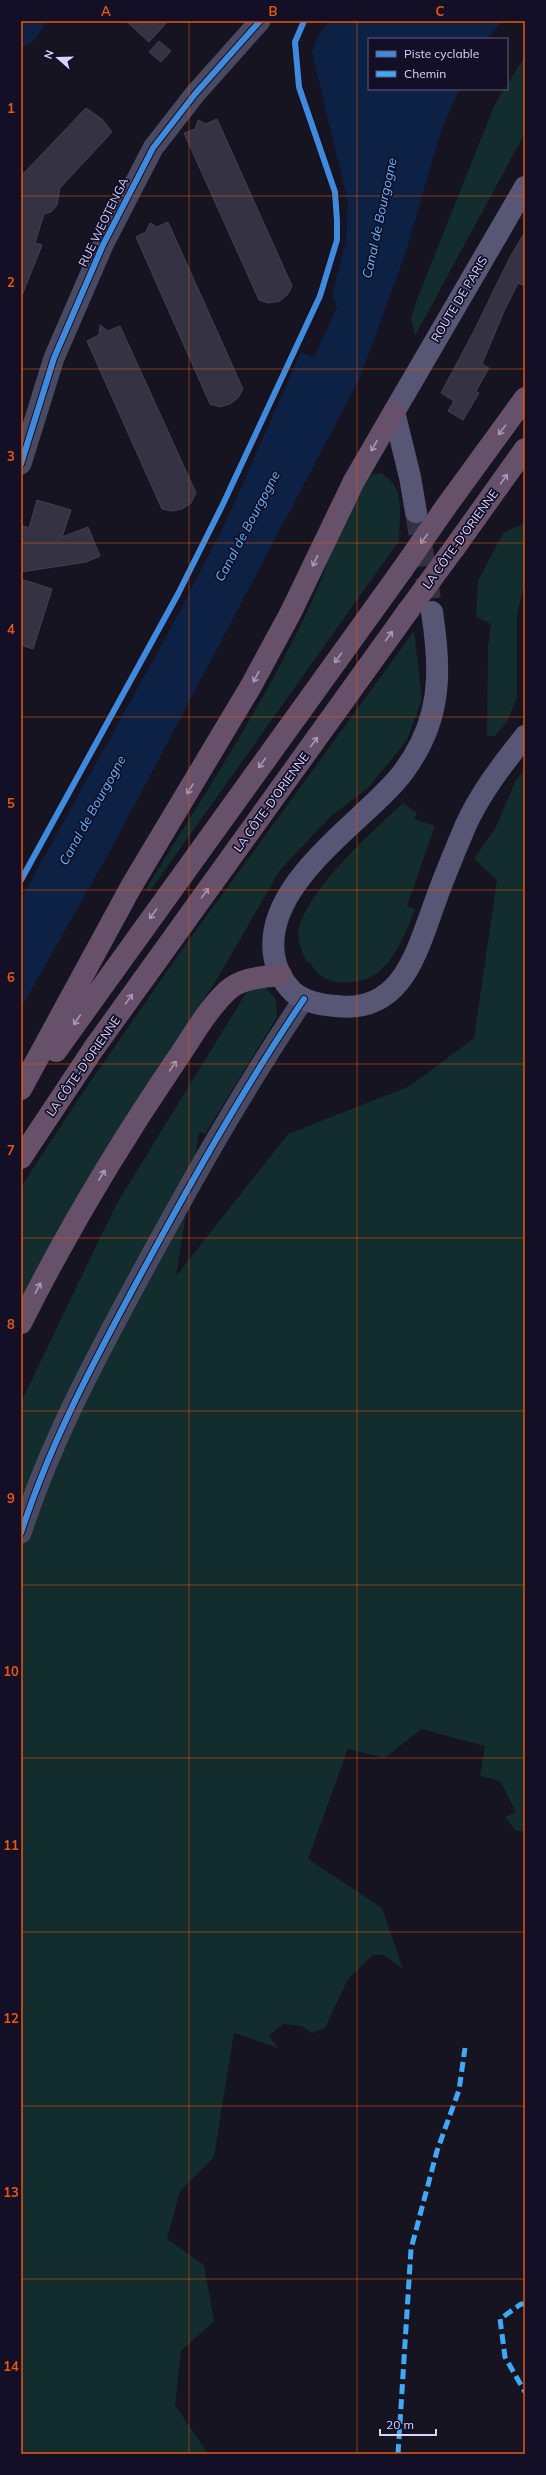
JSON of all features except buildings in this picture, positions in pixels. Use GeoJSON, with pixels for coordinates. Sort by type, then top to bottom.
{"type":"FeatureCollection","features":[{"type":"Feature","properties":{"kind":"highway"},"geometry":{"type":"LineString","coordinates":[[21,1103],[87,1005],[525,398]]}},
{"type":"Feature","properties":{"kind":"highway"},"geometry":{"type":"LineString","coordinates":[[21,1089],[132,885],[251,686],[291,612],[354,481],[394,412]]}},
{"type":"Feature","properties":{"kind":"highway","name":"LA CÔTE-D'ORIENNE"},"geometry":{"type":"LineString","coordinates":[[21,1158],[94,1048],[525,449]]}},
{"type":"Feature","properties":{"kind":"highway"},"geometry":{"type":"LineString","coordinates":[[21,1323],[88,1198],[130,1129],[209,1013],[227,991],[236,985],[246,980],[281,975]]}},
{"type":"Feature","properties":{"kind":"main road","name":"ROUTE DE PARIS"},"geometry":{"type":"LineString","coordinates":[[394,412],[525,187]]}},
{"type":"Feature","properties":{"kind":"main road"},"geometry":{"type":"LineString","coordinates":[[394,412],[410,477],[416,512]]}},
{"type":"Feature","properties":{"kind":"main road"},"geometry":{"type":"LineString","coordinates":[[432,612],[438,669],[438,691],[429,724],[412,759],[396,781],[314,863],[296,883],[286,898],[277,918],[273,936],[276,962],[281,975],[288,986],[304,999],[330,1006],[358,1007],[383,996],[401,980],[415,956],[466,824],[496,774],[525,736]]}},
{"type":"Feature","properties":{"kind":"street","name":"RUE WEOTENGA"},"geometry":{"type":"LineString","coordinates":[[21,464],[54,358],[102,245],[153,148],[237,44],[260,21]]}},
{"type":"Feature","properties":{"kind":"street"},"geometry":{"type":"LineString","coordinates":[[21,1533],[48,1459],[92,1366],[228,1118],[260,1064],[304,999]]}},
{"type":"Feature","properties":{"kind":"green space"},"geometry":{"type":"Polygon","coordinates":[[[525,56],[525,133],[415,336],[411,318],[416,302],[494,106],[503,90],[508,90],[508,83],[525,56]]]}},
{"type":"Feature","properties":{"kind":"green space"},"geometry":{"type":"Polygon","coordinates":[[[380,473],[389,479],[398,493],[400,502],[399,541],[150,891],[146,889],[236,743],[278,669],[316,592],[341,529],[357,494],[364,482],[371,475],[380,473]]]}},
{"type":"Feature","properties":{"kind":"green space"},"geometry":{"type":"Polygon","coordinates":[[[525,523],[525,582],[517,614],[517,697],[507,722],[495,736],[487,736],[488,647],[491,624],[476,617],[478,581],[503,533],[525,523]]]}},
{"type":"Feature","properties":{"kind":"green space"},"geometry":{"type":"Polygon","coordinates":[[[414,631],[422,699],[407,740],[369,787],[330,817],[280,870],[216,981],[128,1115],[21,1304],[21,1187],[77,1101],[181,951],[414,631]]]}},
{"type":"Feature","properties":{"kind":"green space"},"geometry":{"type":"Polygon","coordinates":[[[525,769],[525,1832],[515,1830],[505,1817],[516,1812],[500,1781],[480,1776],[485,1746],[421,1729],[385,1758],[348,1749],[308,1859],[382,1908],[403,1969],[384,1955],[373,1955],[348,1979],[325,2028],[312,2033],[301,2026],[283,2024],[269,2036],[278,2048],[234,2033],[214,2157],[180,2191],[167,2239],[204,2265],[214,2321],[181,2351],[175,2405],[208,2454],[21,2454],[21,1402],[116,1205],[246,993],[256,987],[266,988],[276,999],[277,1017],[205,1134],[199,1132],[176,1276],[288,1134],[410,1086],[474,1038],[497,880],[474,859],[496,827],[516,780],[525,769]]]}},
{"type":"Feature","properties":{"kind":"green space"},"geometry":{"type":"Polygon","coordinates":[[[403,803],[417,813],[414,819],[435,826],[407,906],[415,909],[397,950],[389,962],[379,971],[368,978],[354,982],[337,982],[329,980],[318,974],[311,963],[306,961],[301,949],[298,932],[305,912],[329,878],[359,844],[403,803]]]}},
{"type":"Feature","properties":{"kind":"water","name":"Canal de Bourgogne"},"geometry":{"type":"Polygon","coordinates":[[[329,21],[502,21],[488,38],[368,38],[368,90],[460,90],[443,125],[404,257],[359,380],[115,842],[21,1008],[21,899],[166,637],[225,524],[301,352],[314,357],[337,307],[332,295],[346,242],[348,203],[312,52],[318,36],[329,21]]]}},
{"type":"Feature","properties":{"kind":"waterway"},"geometry":{"type":"LineString","coordinates":[[21,29],[27,21]]}},
{"type":"Feature","properties":{"kind":"tunnel"},"geometry":{"type":"LineString","coordinates":[[416,512],[432,612]]}},
{"type":"Feature","properties":{"kind":"marked path"},"geometry":{"type":"LineString","coordinates":[[398,2454],[411,2249],[437,2151],[459,2090],[465,2048]]}},
{"type":"Feature","properties":{"kind":"marked path"},"geometry":{"type":"LineString","coordinates":[[525,2304],[521,2304],[500,2319],[505,2357],[525,2392]]}},
{"type":"Feature","properties":{"kind":"cycle path"},"geometry":{"type":"LineString","coordinates":[[21,464],[54,358],[103,245],[153,148],[195,94],[260,21]]}},
{"type":"Feature","properties":{"kind":"cycle path"},"geometry":{"type":"LineString","coordinates":[[21,880],[178,594],[223,504],[320,296],[337,240],[337,221],[335,192],[299,87],[295,42],[304,21]]}},
{"type":"Feature","properties":{"kind":"cycle path"},"geometry":{"type":"LineString","coordinates":[[21,1533],[44,1469],[72,1407],[118,1317],[236,1105],[304,999]]}}]}
